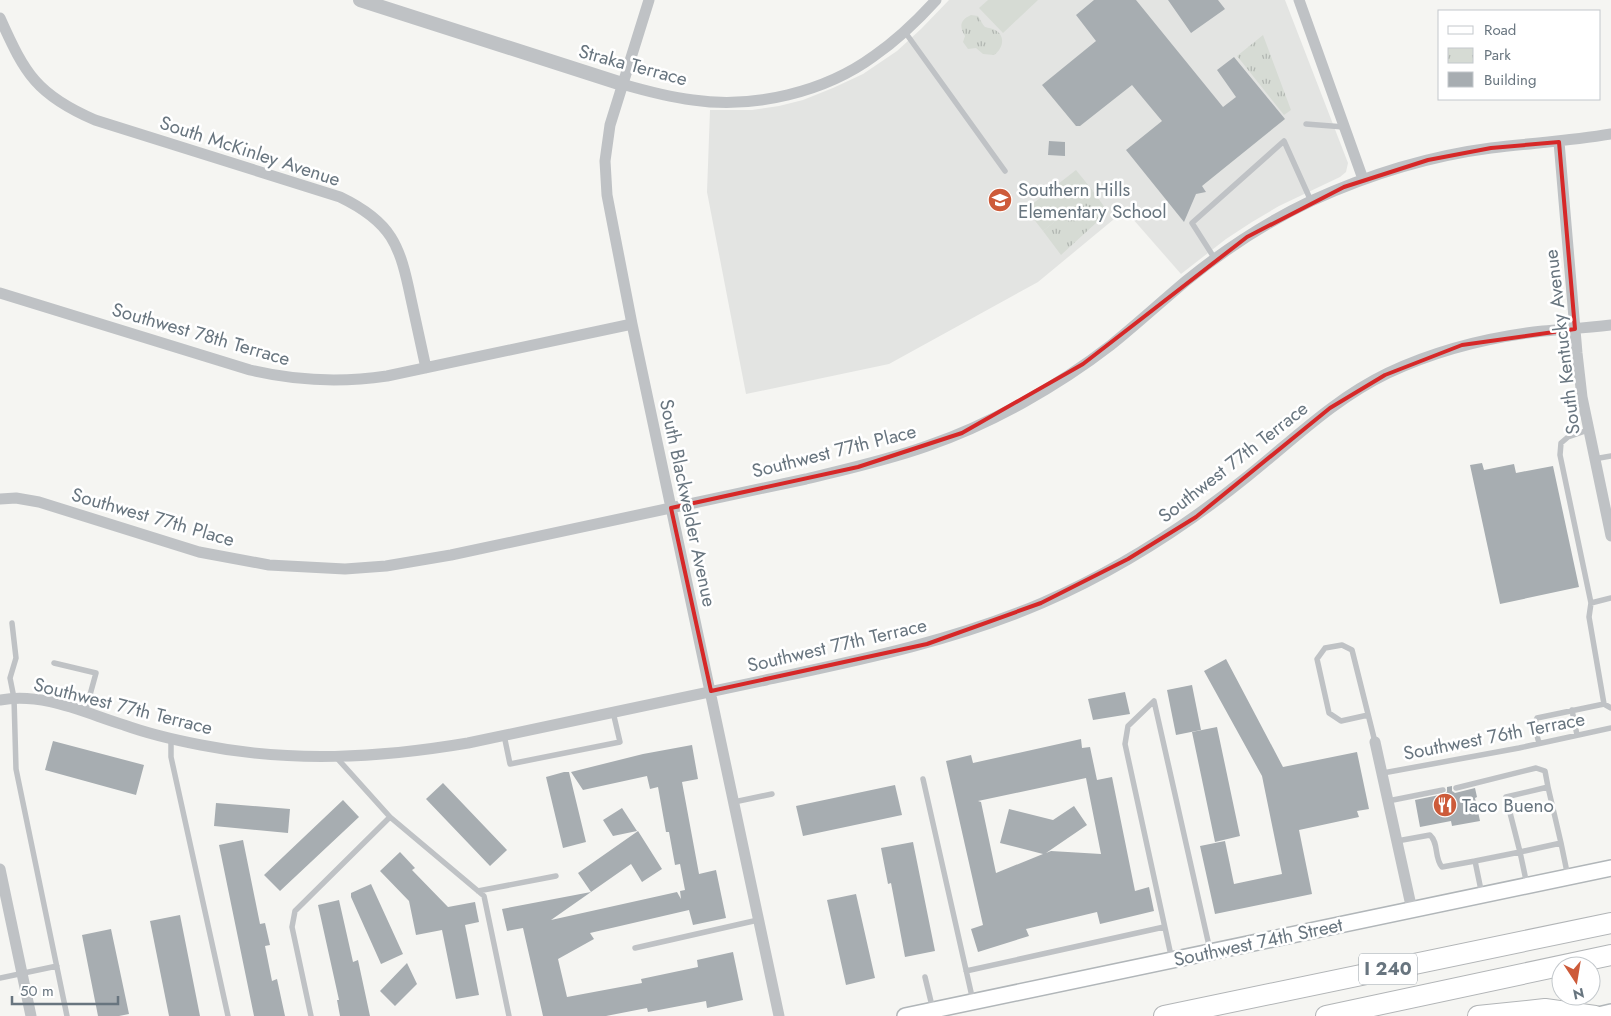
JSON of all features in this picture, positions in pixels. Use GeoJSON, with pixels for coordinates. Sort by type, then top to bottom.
{"type":"FeatureCollection","features":[{"type":"Feature","properties":{"kind":"highway","name":"I 240"},"geometry":{"type":"LineString","coordinates":[[1164,1016],[1611,923]]}},
{"type":"Feature","properties":{"kind":"highway","name":"I 240"},"geometry":{"type":"LineString","coordinates":[[1329,1015],[1611,955]]}},
{"type":"Feature","properties":{"kind":"highway"},"geometry":{"type":"LineString","coordinates":[[1478,1016],[1544,1009],[1595,1016]]}},
{"type":"Feature","properties":{"kind":"highway"},"geometry":{"type":"LineString","coordinates":[[1329,1015],[1353,1016]]}},
{"type":"Feature","properties":{"kind":"main road","name":"Southwest 74th Street"},"geometry":{"type":"LineString","coordinates":[[905,1016],[1611,868]]}},
{"type":"Feature","properties":{"kind":"main road"},"geometry":{"type":"LineString","coordinates":[[1595,1016],[1611,1012]]}},
{"type":"Feature","properties":{"kind":"street","name":"Straka Terrace"},"geometry":{"type":"LineString","coordinates":[[360,0],[652,93],[694,100],[736,101],[774,97],[811,87],[846,73],[873,57],[905,32],[936,0]]}},
{"type":"Feature","properties":{"kind":"street","name":"South Blackwelder Avenue"},"geometry":{"type":"LineString","coordinates":[[649,0],[610,124],[605,161],[605,182],[610,218],[632,324],[779,1016]]}},
{"type":"Feature","properties":{"kind":"street"},"geometry":{"type":"LineString","coordinates":[[1303,1],[1344,128],[1364,179]]}},
{"type":"Feature","properties":{"kind":"street","name":"South McKinley Avenue"},"geometry":{"type":"LineString","coordinates":[[0,18],[19,60],[30,76],[55,100],[73,111],[95,120],[340,197],[356,205],[377,220],[393,238],[403,262],[426,368]]}},
{"type":"Feature","properties":{"kind":"street","name":"Southwest 77th Place"},"geometry":{"type":"LineString","coordinates":[[0,499],[16,498],[38,502],[199,552],[269,565],[325,569],[369,568],[416,562],[858,467],[919,449],[962,433],[1022,402],[1111,345],[1188,279],[1215,259],[1247,237],[1311,201],[1364,179],[1428,160],[1490,148],[1559,142],[1611,134]]}},
{"type":"Feature","properties":{"kind":"street","name":"South Kentucky Avenue"},"geometry":{"type":"LineString","coordinates":[[1559,142],[1582,397],[1611,536]]}},
{"type":"Feature","properties":{"kind":"street","name":"Southwest 78th Terrace"},"geometry":{"type":"LineString","coordinates":[[0,293],[250,370],[279,377],[307,380],[360,380],[387,376],[632,324]]}},
{"type":"Feature","properties":{"kind":"street","name":"Southwest 77th Terrace"},"geometry":{"type":"LineString","coordinates":[[0,700],[14,698],[49,701],[171,738],[235,751],[336,757],[412,752],[468,743],[927,644],[974,629],[1041,603],[1128,559],[1196,517],[1330,408],[1378,378],[1421,359],[1462,345],[1507,336],[1611,325]]}},
{"type":"Feature","properties":{"kind":"street"},"geometry":{"type":"LineString","coordinates":[[1375,742],[1412,910]]}},
{"type":"Feature","properties":{"kind":"street"},"geometry":{"type":"LineString","coordinates":[[1,875],[31,1016]]}},
{"type":"Feature","properties":{"kind":"lane"},"geometry":{"type":"LineString","coordinates":[[905,32],[1005,171]]}},
{"type":"Feature","properties":{"kind":"lane"},"geometry":{"type":"LineString","coordinates":[[1306,124],[1344,128]]}},
{"type":"Feature","properties":{"kind":"lane"},"geometry":{"type":"LineString","coordinates":[[1215,259],[1192,223],[1284,141],[1311,201]]}},
{"type":"Feature","properties":{"kind":"lane"},"geometry":{"type":"LineString","coordinates":[[1588,430],[1568,437],[1561,443],[1560,455],[1590,603],[1589,617],[1604,704]]}},
{"type":"Feature","properties":{"kind":"lane"},"geometry":{"type":"LineString","coordinates":[[1594,459],[1611,456]]}},
{"type":"Feature","properties":{"kind":"lane"},"geometry":{"type":"LineString","coordinates":[[1590,603],[1611,598]]}},
{"type":"Feature","properties":{"kind":"lane"},"geometry":{"type":"LineString","coordinates":[[12,623],[16,658],[10,678],[14,698],[16,769],[67,1016]]}},
{"type":"Feature","properties":{"kind":"lane"},"geometry":{"type":"LineString","coordinates":[[1368,715],[1341,720],[1329,713],[1317,659],[1325,648],[1342,645],[1352,650],[1375,742]]}},
{"type":"Feature","properties":{"kind":"lane"},"geometry":{"type":"LineString","coordinates":[[54,663],[96,673],[85,713]]}},
{"type":"Feature","properties":{"kind":"lane"},"geometry":{"type":"LineString","coordinates":[[1172,960],[1125,744],[1128,726],[1154,701],[1211,952]]}},
{"type":"Feature","properties":{"kind":"lane"},"geometry":{"type":"LineString","coordinates":[[1539,744],[1534,725],[1537,718],[1604,704],[1611,708]]}},
{"type":"Feature","properties":{"kind":"lane"},"geometry":{"type":"LineString","coordinates":[[1572,710],[1577,735]]}},
{"type":"Feature","properties":{"kind":"lane"},"geometry":{"type":"LineString","coordinates":[[504,735],[510,764],[620,742],[613,712]]}},
{"type":"Feature","properties":{"kind":"lane","name":"Southwest 76th Terrace"},"geometry":{"type":"LineString","coordinates":[[1383,773],[1539,744],[1611,728]]}},
{"type":"Feature","properties":{"kind":"lane"},"geometry":{"type":"LineString","coordinates":[[171,738],[171,757],[228,1016]]}},
{"type":"Feature","properties":{"kind":"lane"},"geometry":{"type":"LineString","coordinates":[[336,757],[390,817],[484,896],[509,1016]]}},
{"type":"Feature","properties":{"kind":"lane"},"geometry":{"type":"LineString","coordinates":[[1456,788],[1536,768],[1545,771],[1568,877]]}},
{"type":"Feature","properties":{"kind":"lane"},"geometry":{"type":"LineString","coordinates":[[923,779],[973,1002]]}},
{"type":"Feature","properties":{"kind":"lane"},"geometry":{"type":"LineString","coordinates":[[1527,885],[1506,796],[1548,787]]}},
{"type":"Feature","properties":{"kind":"lane"},"geometry":{"type":"LineString","coordinates":[[1388,801],[1443,790]]}},
{"type":"Feature","properties":{"kind":"lane"},"geometry":{"type":"LineString","coordinates":[[734,802],[772,794]]}},
{"type":"Feature","properties":{"kind":"lane"},"geometry":{"type":"LineString","coordinates":[[311,1016],[292,927],[295,911],[390,817]]}},
{"type":"Feature","properties":{"kind":"lane"},"geometry":{"type":"LineString","coordinates":[[1397,841],[1430,835],[1434,840],[1439,864],[1442,867],[1561,843]]}},
{"type":"Feature","properties":{"kind":"lane"},"geometry":{"type":"LineString","coordinates":[[1476,861],[1482,895]]}},
{"type":"Feature","properties":{"kind":"lane"},"geometry":{"type":"LineString","coordinates":[[478,891],[556,876]]}},
{"type":"Feature","properties":{"kind":"lane"},"geometry":{"type":"LineString","coordinates":[[635,948],[758,920]]}},
{"type":"Feature","properties":{"kind":"lane"},"geometry":{"type":"LineString","coordinates":[[966,971],[1164,927]]}},
{"type":"Feature","properties":{"kind":"lane"},"geometry":{"type":"LineString","coordinates":[[0,978],[57,966]]}},
{"type":"Feature","properties":{"kind":"lane"},"geometry":{"type":"LineString","coordinates":[[925,977],[933,1010]]}},
{"type":"Feature","properties":{"kind":"highlighted area"},"geometry":{"type":"Polygon","coordinates":[[[1559,142],[1575,329],[1462,345],[1385,375],[1330,408],[1196,517],[1128,559],[1041,603],[927,644],[711,691],[671,508],[858,467],[962,433],[1083,364],[1247,237],[1344,187],[1428,160],[1491,148],[1559,142]]]}},
{"type":"Feature","properties":{"kind":"shaded area","name":"Southern Hills Elementary School"},"geometry":{"type":"Polygon","coordinates":[[[949,0],[1285,0],[1348,163],[1346,172],[1340,177],[1279,206],[1252,222],[1226,239],[1181,274],[1125,210],[1038,282],[889,364],[746,394],[707,192],[710,110],[752,110],[779,106],[803,100],[833,88],[863,74],[897,51],[949,0]]]}},
{"type":"Feature","properties":{"kind":"green space"},"geometry":{"type":"Polygon","coordinates":[[[988,0],[1038,0],[1003,33],[979,8],[988,0]]]}},
{"type":"Feature","properties":{"kind":"green space"},"geometry":{"type":"Polygon","coordinates":[[[971,15],[978,16],[985,27],[993,29],[1000,34],[1002,45],[994,55],[983,54],[976,48],[968,49],[963,42],[965,36],[962,24],[971,15]]]}},
{"type":"Feature","properties":{"kind":"green space"},"geometry":{"type":"Polygon","coordinates":[[[1263,35],[1291,110],[1284,115],[1237,56],[1263,35]]]}},
{"type":"Feature","properties":{"kind":"green space"},"geometry":{"type":"Polygon","coordinates":[[[1076,170],[1093,191],[1043,231],[1026,209],[1076,170]]]}},
{"type":"Feature","properties":{"kind":"green space"},"geometry":{"type":"Polygon","coordinates":[[[1093,191],[1108,212],[1061,255],[1043,231],[1093,191]]]}},
{"type":"Feature","properties":{"kind":"building"},"geometry":{"type":"Polygon","coordinates":[[[1094,0],[1136,0],[1223,107],[1236,97],[1217,70],[1234,57],[1285,119],[1202,186],[1206,192],[1196,194],[1184,222],[1126,150],[1162,121],[1132,85],[1080,126],[1076,126],[1042,85],[1096,41],[1076,15],[1094,0]]]}},
{"type":"Feature","properties":{"kind":"building"},"geometry":{"type":"Polygon","coordinates":[[[1168,0],[1218,0],[1225,9],[1191,33],[1168,0]]]}},
{"type":"Feature","properties":{"kind":"building"},"geometry":{"type":"Polygon","coordinates":[[[1049,141],[1065,142],[1065,156],[1048,155],[1049,141]]]}},
{"type":"Feature","properties":{"kind":"building"},"geometry":{"type":"Polygon","coordinates":[[[1482,463],[1484,470],[1514,464],[1516,473],[1553,466],[1579,587],[1500,604],[1470,465],[1482,463]]]}},
{"type":"Feature","properties":{"kind":"building"},"geometry":{"type":"Polygon","coordinates":[[[1226,659],[1283,767],[1357,752],[1369,809],[1357,811],[1359,817],[1299,830],[1312,894],[1215,914],[1200,846],[1225,841],[1234,884],[1282,874],[1262,776],[1204,671],[1226,659]]]}},
{"type":"Feature","properties":{"kind":"building"},"geometry":{"type":"Polygon","coordinates":[[[1192,685],[1201,730],[1176,735],[1167,690],[1192,685]]]}},
{"type":"Feature","properties":{"kind":"building"},"geometry":{"type":"Polygon","coordinates":[[[1125,692],[1130,714],[1093,720],[1088,699],[1125,692]]]}},
{"type":"Feature","properties":{"kind":"building"},"geometry":{"type":"Polygon","coordinates":[[[1217,727],[1240,836],[1215,842],[1192,732],[1217,727]]]}},
{"type":"Feature","properties":{"kind":"building"},"geometry":{"type":"Polygon","coordinates":[[[1081,739],[1082,748],[1090,747],[1097,780],[1112,777],[1135,891],[1149,887],[1154,911],[1100,924],[1097,912],[1026,929],[1029,936],[978,952],[971,929],[983,925],[946,761],[971,755],[973,763],[1081,739]],[[1086,778],[978,801],[981,802],[996,873],[1043,854],[1000,843],[1009,809],[1053,820],[1074,806],[1087,825],[1046,853],[1051,851],[1101,854],[1086,778]]]}},
{"type":"Feature","properties":{"kind":"building"},"geometry":{"type":"Polygon","coordinates":[[[53,741],[144,765],[136,795],[45,770],[53,741]]]}},
{"type":"Feature","properties":{"kind":"building"},"geometry":{"type":"Polygon","coordinates":[[[692,745],[698,779],[682,782],[699,874],[716,870],[726,918],[693,925],[689,910],[590,933],[594,939],[558,959],[567,997],[642,983],[641,979],[698,967],[697,960],[733,952],[743,1000],[707,1008],[706,1001],[648,1012],[647,1008],[606,1016],[543,1016],[523,928],[507,931],[502,909],[591,892],[551,920],[677,892],[681,899],[680,891],[685,890],[680,864],[675,865],[669,832],[666,832],[658,787],[650,789],[647,776],[583,790],[571,772],[643,754],[692,745]]]}},
{"type":"Feature","properties":{"kind":"building"},"geometry":{"type":"Polygon","coordinates":[[[569,772],[586,842],[563,848],[546,777],[569,772]]]}},
{"type":"Feature","properties":{"kind":"building"},"geometry":{"type":"Polygon","coordinates":[[[443,783],[507,850],[490,866],[426,799],[443,783]]]}},
{"type":"Feature","properties":{"kind":"building"},"geometry":{"type":"Polygon","coordinates":[[[895,785],[902,815],[803,836],[796,806],[895,785]]]}},
{"type":"Feature","properties":{"kind":"building","name":"Taco Bueno"},"geometry":{"type":"Polygon","coordinates":[[[1452,786],[1452,791],[1455,793],[1475,788],[1480,821],[1452,826],[1451,821],[1420,827],[1415,800],[1444,794],[1447,792],[1447,787],[1452,786]]]}},
{"type":"Feature","properties":{"kind":"building"},"geometry":{"type":"Polygon","coordinates":[[[343,800],[359,817],[280,891],[264,875],[343,800]]]}},
{"type":"Feature","properties":{"kind":"building"},"geometry":{"type":"Polygon","coordinates":[[[216,803],[290,809],[288,833],[214,826],[216,803]]]}},
{"type":"Feature","properties":{"kind":"building"},"geometry":{"type":"Polygon","coordinates":[[[622,808],[637,831],[613,836],[603,820],[622,808]]]}},
{"type":"Feature","properties":{"kind":"building"},"geometry":{"type":"Polygon","coordinates":[[[638,831],[662,869],[642,882],[631,864],[591,892],[578,873],[638,831]]]}},
{"type":"Feature","properties":{"kind":"building"},"geometry":{"type":"Polygon","coordinates":[[[243,840],[260,924],[265,923],[270,945],[265,946],[272,981],[277,979],[285,1016],[254,1016],[219,845],[243,840]]]}},
{"type":"Feature","properties":{"kind":"building"},"geometry":{"type":"Polygon","coordinates":[[[913,842],[935,951],[905,957],[891,883],[888,884],[881,848],[913,842]]]}},
{"type":"Feature","properties":{"kind":"building"},"geometry":{"type":"Polygon","coordinates":[[[400,852],[415,868],[412,870],[448,907],[475,902],[479,922],[465,925],[479,995],[456,999],[442,930],[416,935],[409,901],[380,871],[400,852]]]}},
{"type":"Feature","properties":{"kind":"building"},"geometry":{"type":"Polygon","coordinates":[[[371,884],[403,954],[381,964],[351,897],[351,893],[371,884]]]}},
{"type":"Feature","properties":{"kind":"building"},"geometry":{"type":"Polygon","coordinates":[[[856,894],[875,978],[846,985],[827,900],[856,894]]]}},
{"type":"Feature","properties":{"kind":"building"},"geometry":{"type":"Polygon","coordinates":[[[339,900],[353,962],[358,960],[370,1016],[340,1016],[337,1000],[339,1000],[318,905],[339,900]]]}},
{"type":"Feature","properties":{"kind":"building"},"geometry":{"type":"Polygon","coordinates":[[[180,915],[200,1016],[169,1016],[150,921],[180,915]]]}},
{"type":"Feature","properties":{"kind":"building"},"geometry":{"type":"Polygon","coordinates":[[[111,929],[129,1014],[98,1016],[82,935],[111,929]]]}},
{"type":"Feature","properties":{"kind":"building"},"geometry":{"type":"Polygon","coordinates":[[[407,963],[417,984],[395,1006],[380,991],[407,963]]]}},
{"type":"Feature","properties":{"kind":"place","name":"Southern Hills Elementary School"},"geometry":{"type":"Point","coordinates":[1000,200]}},
{"type":"Feature","properties":{"kind":"place","name":"Taco Bueno"},"geometry":{"type":"Point","coordinates":[1445,805]}}]}
